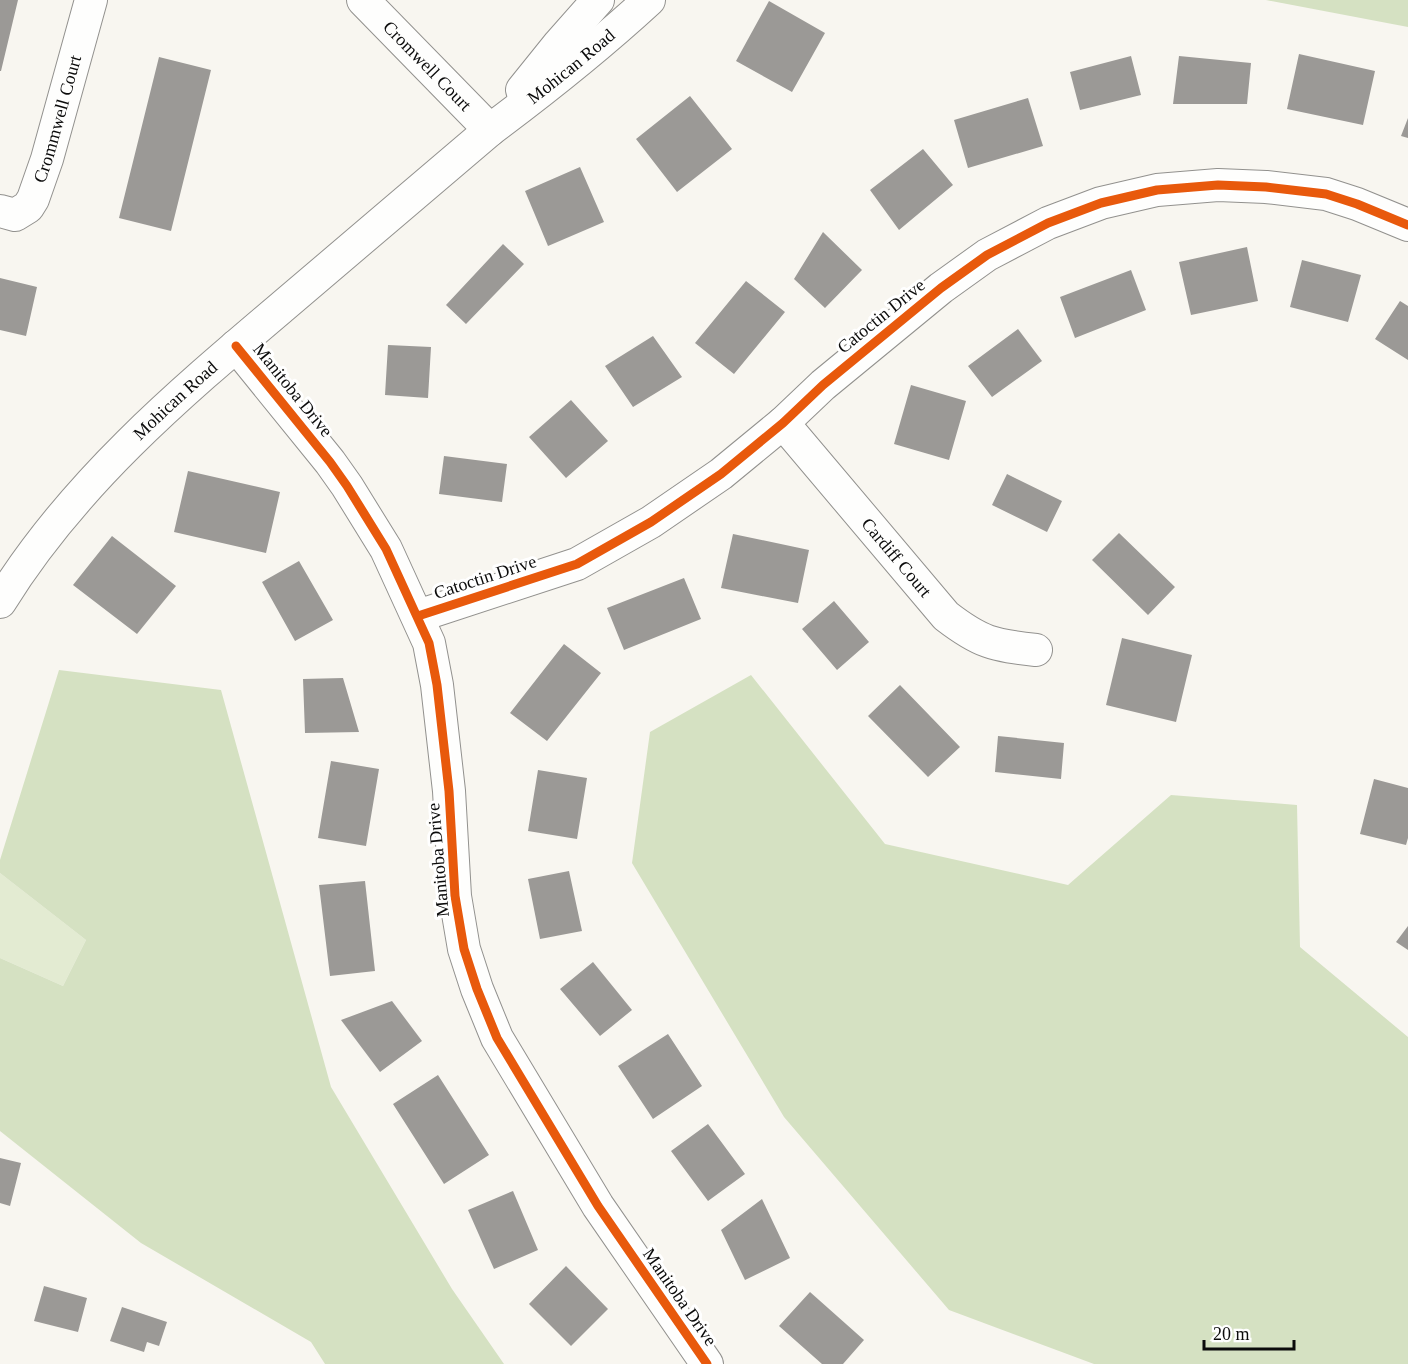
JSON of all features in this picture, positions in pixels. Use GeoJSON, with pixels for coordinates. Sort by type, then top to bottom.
{"type":"FeatureCollection","features":[{"type":"Feature","properties":{"kind":"street","name":"Crommwell Court"},"geometry":{"type":"LineString","coordinates":[[0,211],[15,215],[28,207],[33,199],[47,159],[91,0]]}},
{"type":"Feature","properties":{"kind":"street","name":"Cromwell Court"},"geometry":{"type":"LineString","coordinates":[[363,0],[490,130]]}},
{"type":"Feature","properties":{"kind":"street","name":"Mohican Road"},"geometry":{"type":"LineString","coordinates":[[490,130],[559,44],[598,0]]}},
{"type":"Feature","properties":{"kind":"street","name":"Mohican Road"},"geometry":{"type":"LineString","coordinates":[[0,602],[57,521],[115,456],[236,346],[490,130],[574,64],[649,0]]}},
{"type":"Feature","properties":{"kind":"street","name":"Catoctin Drive"},"geometry":{"type":"LineString","coordinates":[[418,616],[577,564],[651,522],[721,474],[783,423],[823,385],[941,288],[987,255],[1048,223],[1101,203],[1157,190],[1218,185],[1266,187],[1326,194],[1408,225]]}},
{"type":"Feature","properties":{"kind":"street","name":"Manitoba Drive"},"geometry":{"type":"LineString","coordinates":[[236,346],[347,486],[386,549],[429,644],[437,685],[449,791],[455,897],[464,948],[477,989],[497,1038],[598,1206],[707,1364]]}},
{"type":"Feature","properties":{"kind":"street","name":"Cardiff Court"},"geometry":{"type":"LineString","coordinates":[[783,423],[946,616],[969,634],[996,645],[1036,650]]}},
{"type":"Feature","properties":{"kind":"green space"},"geometry":{"type":"Polygon","coordinates":[[[1266,0],[1408,0],[1408,27],[1266,0]]]}},
{"type":"Feature","properties":{"kind":"green space"},"geometry":{"type":"Polygon","coordinates":[[[59,670],[221,690],[331,1087],[452,1289],[504,1364],[325,1364],[311,1342],[141,1243],[0,1131],[0,958],[63,986],[86,940],[0,873],[0,860],[59,670]]]}},
{"type":"Feature","properties":{"kind":"green space"},"geometry":{"type":"Polygon","coordinates":[[[751,675],[885,844],[1068,885],[1171,795],[1297,805],[1300,947],[1408,1037],[1408,1364],[1094,1364],[949,1310],[784,1117],[632,863],[650,732],[751,675]]]}},
{"type":"Feature","properties":{"kind":"green space"},"geometry":{"type":"Polygon","coordinates":[[[0,873],[86,940],[63,986],[0,958],[0,873]]]}},
{"type":"Feature","properties":{"kind":"building"},"geometry":{"type":"Polygon","coordinates":[[[0,0],[18,0],[1,71],[0,71],[0,0]]]}},
{"type":"Feature","properties":{"kind":"building"},"geometry":{"type":"Polygon","coordinates":[[[769,1],[825,33],[792,92],[736,61],[769,1]]]}},
{"type":"Feature","properties":{"kind":"building"},"geometry":{"type":"Polygon","coordinates":[[[1299,54],[1375,71],[1363,125],[1287,109],[1299,54]]]}},
{"type":"Feature","properties":{"kind":"building"},"geometry":{"type":"Polygon","coordinates":[[[1131,56],[1141,95],[1080,110],[1070,72],[1131,56]]]}},
{"type":"Feature","properties":{"kind":"building"},"geometry":{"type":"Polygon","coordinates":[[[1179,56],[1251,63],[1247,104],[1173,104],[1179,56]]]}},
{"type":"Feature","properties":{"kind":"building"},"geometry":{"type":"Polygon","coordinates":[[[159,57],[211,70],[171,231],[119,218],[159,57]]]}},
{"type":"Feature","properties":{"kind":"building"},"geometry":{"type":"Polygon","coordinates":[[[690,96],[732,149],[677,192],[636,139],[690,96]]]}},
{"type":"Feature","properties":{"kind":"building"},"geometry":{"type":"Polygon","coordinates":[[[1028,98],[1043,146],[968,168],[954,120],[1028,98]]]}},
{"type":"Feature","properties":{"kind":"building"},"geometry":{"type":"Polygon","coordinates":[[[1408,118],[1408,138],[1401,136],[1408,118]]]}},
{"type":"Feature","properties":{"kind":"building"},"geometry":{"type":"Polygon","coordinates":[[[923,149],[953,185],[899,230],[870,190],[923,149]]]}},
{"type":"Feature","properties":{"kind":"building"},"geometry":{"type":"Polygon","coordinates":[[[580,167],[604,222],[548,246],[525,191],[580,167]]]}},
{"type":"Feature","properties":{"kind":"building"},"geometry":{"type":"Polygon","coordinates":[[[823,232],[862,270],[825,308],[794,279],[823,232]]]}},
{"type":"Feature","properties":{"kind":"building"},"geometry":{"type":"Polygon","coordinates":[[[503,244],[524,264],[466,324],[446,305],[503,244]]]}},
{"type":"Feature","properties":{"kind":"building"},"geometry":{"type":"Polygon","coordinates":[[[1247,247],[1258,301],[1191,315],[1179,262],[1247,247]]]}},
{"type":"Feature","properties":{"kind":"building"},"geometry":{"type":"Polygon","coordinates":[[[1302,260],[1361,275],[1348,322],[1290,307],[1302,260]]]}},
{"type":"Feature","properties":{"kind":"building"},"geometry":{"type":"Polygon","coordinates":[[[1131,270],[1146,310],[1075,338],[1060,297],[1131,270]]]}},
{"type":"Feature","properties":{"kind":"building"},"geometry":{"type":"Polygon","coordinates":[[[0,278],[37,287],[26,336],[0,330],[0,278]]]}},
{"type":"Feature","properties":{"kind":"building"},"geometry":{"type":"Polygon","coordinates":[[[746,281],[785,312],[734,374],[695,343],[746,281]]]}},
{"type":"Feature","properties":{"kind":"building"},"geometry":{"type":"Polygon","coordinates":[[[1400,301],[1408,306],[1408,360],[1375,339],[1400,301]]]}},
{"type":"Feature","properties":{"kind":"building"},"geometry":{"type":"Polygon","coordinates":[[[1018,329],[1042,361],[992,397],[968,366],[1018,329]]]}},
{"type":"Feature","properties":{"kind":"building"},"geometry":{"type":"Polygon","coordinates":[[[653,336],[682,377],[633,407],[605,366],[653,336]]]}},
{"type":"Feature","properties":{"kind":"building"},"geometry":{"type":"Polygon","coordinates":[[[388,345],[431,347],[428,398],[385,395],[388,345]]]}},
{"type":"Feature","properties":{"kind":"building"},"geometry":{"type":"Polygon","coordinates":[[[911,385],[966,401],[949,460],[894,444],[911,385]]]}},
{"type":"Feature","properties":{"kind":"building"},"geometry":{"type":"Polygon","coordinates":[[[571,400],[608,441],[566,478],[529,437],[571,400]]]}},
{"type":"Feature","properties":{"kind":"building"},"geometry":{"type":"Polygon","coordinates":[[[444,456],[507,464],[502,502],[439,494],[444,456]]]}},
{"type":"Feature","properties":{"kind":"building"},"geometry":{"type":"Polygon","coordinates":[[[188,471],[280,492],[266,553],[174,532],[188,471]]]}},
{"type":"Feature","properties":{"kind":"building"},"geometry":{"type":"Polygon","coordinates":[[[1007,474],[1062,501],[1047,532],[992,505],[1007,474]]]}},
{"type":"Feature","properties":{"kind":"building"},"geometry":{"type":"Polygon","coordinates":[[[1119,533],[1175,587],[1148,615],[1092,560],[1119,533]]]}},
{"type":"Feature","properties":{"kind":"building"},"geometry":{"type":"Polygon","coordinates":[[[733,534],[809,550],[798,603],[721,588],[733,534]]]}},
{"type":"Feature","properties":{"kind":"building"},"geometry":{"type":"Polygon","coordinates":[[[112,536],[176,586],[137,634],[73,585],[112,536]]]}},
{"type":"Feature","properties":{"kind":"building"},"geometry":{"type":"Polygon","coordinates":[[[299,561],[333,620],[295,641],[262,582],[299,561]]]}},
{"type":"Feature","properties":{"kind":"building"},"geometry":{"type":"Polygon","coordinates":[[[684,578],[701,619],[624,650],[607,608],[684,578]]]}},
{"type":"Feature","properties":{"kind":"building"},"geometry":{"type":"Polygon","coordinates":[[[834,601],[869,642],[837,670],[802,629],[834,601]]]}},
{"type":"Feature","properties":{"kind":"building"},"geometry":{"type":"Polygon","coordinates":[[[1122,638],[1192,655],[1176,722],[1106,705],[1122,638]]]}},
{"type":"Feature","properties":{"kind":"building"},"geometry":{"type":"Polygon","coordinates":[[[564,644],[601,673],[547,741],[510,713],[564,644]]]}},
{"type":"Feature","properties":{"kind":"building"},"geometry":{"type":"Polygon","coordinates":[[[343,678],[359,732],[305,733],[303,679],[343,678]]]}},
{"type":"Feature","properties":{"kind":"building"},"geometry":{"type":"Polygon","coordinates":[[[900,685],[960,747],[928,777],[868,716],[900,685]]]}},
{"type":"Feature","properties":{"kind":"building"},"geometry":{"type":"Polygon","coordinates":[[[998,736],[1064,743],[1061,779],[995,772],[998,736]]]}},
{"type":"Feature","properties":{"kind":"building"},"geometry":{"type":"Polygon","coordinates":[[[331,761],[379,769],[366,846],[318,838],[331,761]]]}},
{"type":"Feature","properties":{"kind":"building"},"geometry":{"type":"Polygon","coordinates":[[[538,770],[587,778],[577,839],[528,831],[538,770]]]}},
{"type":"Feature","properties":{"kind":"building"},"geometry":{"type":"Polygon","coordinates":[[[1374,779],[1408,788],[1406,845],[1360,834],[1374,779]]]}},
{"type":"Feature","properties":{"kind":"building"},"geometry":{"type":"Polygon","coordinates":[[[569,871],[582,931],[540,939],[528,879],[569,871]]]}},
{"type":"Feature","properties":{"kind":"building"},"geometry":{"type":"Polygon","coordinates":[[[365,881],[375,971],[330,976],[319,885],[365,881]]]}},
{"type":"Feature","properties":{"kind":"building"},"geometry":{"type":"Polygon","coordinates":[[[1408,926],[1408,950],[1396,942],[1408,926]]]}},
{"type":"Feature","properties":{"kind":"building"},"geometry":{"type":"Polygon","coordinates":[[[593,962],[632,1010],[600,1036],[560,989],[593,962]]]}},
{"type":"Feature","properties":{"kind":"building"},"geometry":{"type":"Polygon","coordinates":[[[392,1001],[422,1041],[380,1072],[341,1020],[392,1001]]]}},
{"type":"Feature","properties":{"kind":"building"},"geometry":{"type":"Polygon","coordinates":[[[668,1034],[702,1086],[653,1119],[618,1066],[668,1034]]]}},
{"type":"Feature","properties":{"kind":"building"},"geometry":{"type":"Polygon","coordinates":[[[438,1075],[489,1155],[444,1184],[393,1104],[438,1075]]]}},
{"type":"Feature","properties":{"kind":"building"},"geometry":{"type":"Polygon","coordinates":[[[708,1124],[745,1174],[708,1201],[671,1151],[708,1124]]]}},
{"type":"Feature","properties":{"kind":"building"},"geometry":{"type":"Polygon","coordinates":[[[0,1158],[21,1163],[10,1206],[0,1203],[0,1158]]]}},
{"type":"Feature","properties":{"kind":"building"},"geometry":{"type":"Polygon","coordinates":[[[513,1191],[538,1250],[494,1269],[468,1210],[513,1191]]]}},
{"type":"Feature","properties":{"kind":"building"},"geometry":{"type":"Polygon","coordinates":[[[762,1199],[790,1258],[745,1280],[721,1230],[762,1199]]]}},
{"type":"Feature","properties":{"kind":"building"},"geometry":{"type":"Polygon","coordinates":[[[566,1266],[608,1309],[571,1346],[529,1304],[566,1266]]]}},
{"type":"Feature","properties":{"kind":"building"},"geometry":{"type":"Polygon","coordinates":[[[44,1286],[87,1298],[78,1332],[34,1321],[44,1286]]]}},
{"type":"Feature","properties":{"kind":"building"},"geometry":{"type":"Polygon","coordinates":[[[810,1292],[864,1340],[843,1364],[822,1364],[779,1326],[810,1292]]]}},
{"type":"Feature","properties":{"kind":"building"},"geometry":{"type":"Polygon","coordinates":[[[122,1307],[167,1322],[159,1346],[147,1342],[144,1352],[110,1341],[122,1307]]]}},
{"type":"Feature","properties":{"kind":"cycle path"},"geometry":{"type":"LineString","coordinates":[[418,616],[577,564],[651,522],[721,474],[783,423],[823,385],[941,288],[987,255],[1048,223],[1101,203],[1157,190],[1218,185],[1266,187],[1326,194],[1408,225]]}},
{"type":"Feature","properties":{"kind":"cycle path"},"geometry":{"type":"LineString","coordinates":[[236,346],[347,486],[386,549],[429,643],[437,685],[449,791],[455,896],[464,949],[497,1038],[598,1206],[707,1364]]}}]}
